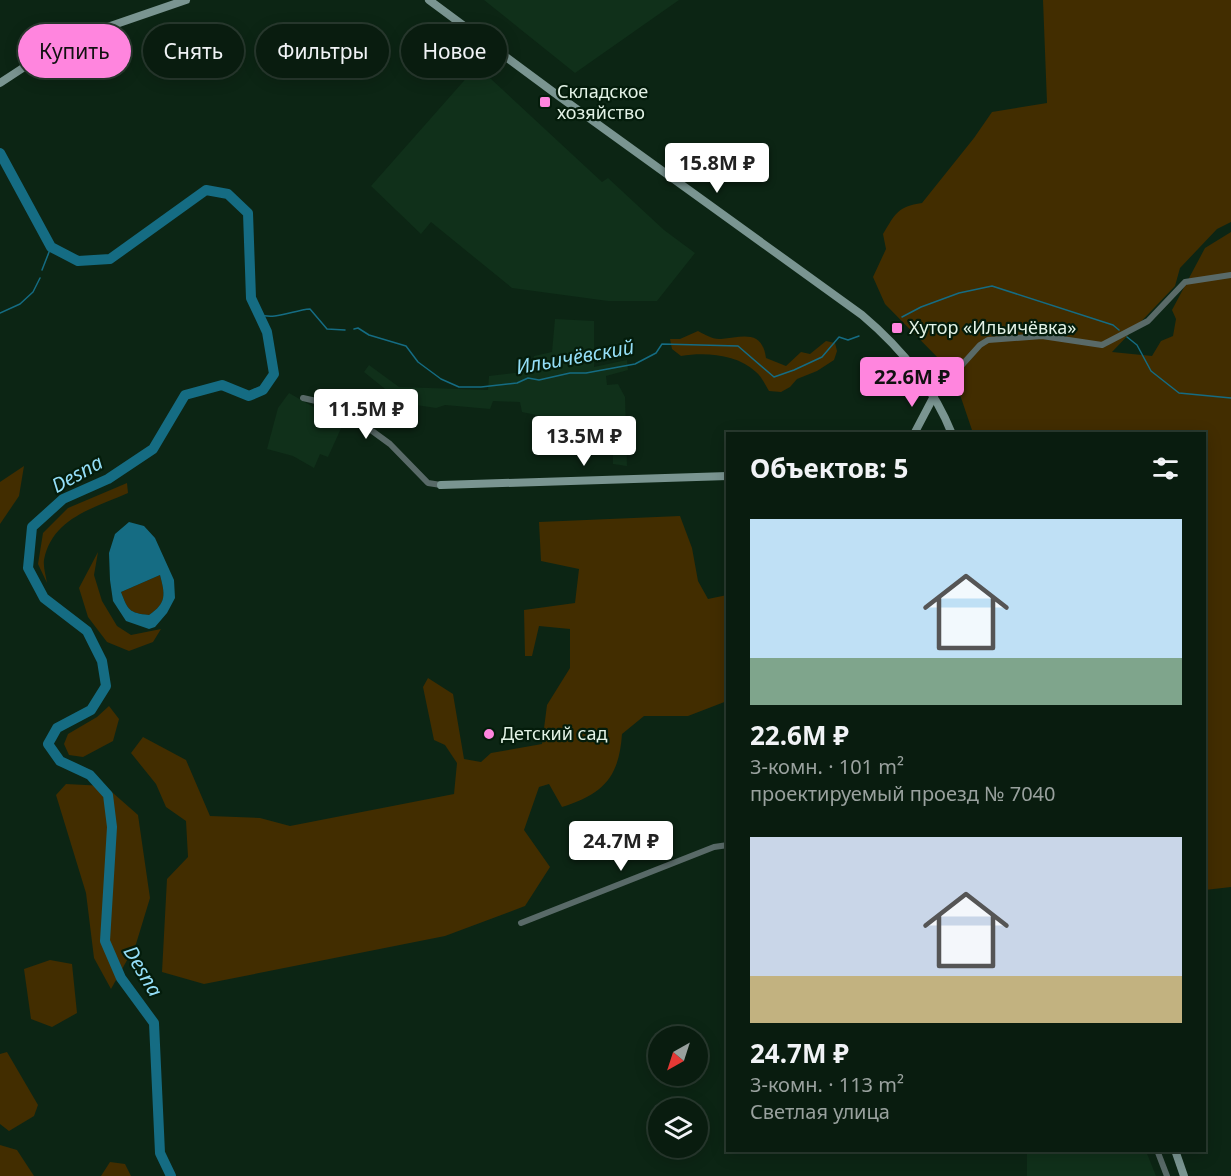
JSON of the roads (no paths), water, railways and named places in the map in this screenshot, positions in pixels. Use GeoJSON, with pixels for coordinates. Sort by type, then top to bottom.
{"type":"FeatureCollection","features":[{"type":"Feature","properties":{"kind":"main road"},"geometry":{"type":"LineString","coordinates":[[0,83],[62,43],[186,0]]}},
{"type":"Feature","properties":{"kind":"main road"},"geometry":{"type":"LineString","coordinates":[[429,0],[862,315],[886,335],[907,358],[934,396],[951,432]]}},
{"type":"Feature","properties":{"kind":"main road"},"geometry":{"type":"LineString","coordinates":[[915,432],[934,396]]}},
{"type":"Feature","properties":{"kind":"main road"},"geometry":{"type":"LineString","coordinates":[[441,485],[726,476]]}},
{"type":"Feature","properties":{"kind":"main road"},"geometry":{"type":"LineString","coordinates":[[1176,1152],[1184,1176]]}},
{"type":"Feature","properties":{"kind":"street"},"geometry":{"type":"LineString","coordinates":[[934,396],[980,345],[988,340],[1042,336],[1102,345],[1148,321],[1185,282],[1231,275]]}},
{"type":"Feature","properties":{"kind":"street"},"geometry":{"type":"LineString","coordinates":[[303,398],[338,406],[390,444],[428,483],[441,485]]}},
{"type":"Feature","properties":{"kind":"street"},"geometry":{"type":"LineString","coordinates":[[520,923],[714,847],[726,845]]}},
{"type":"Feature","properties":{"kind":"street"},"geometry":{"type":"LineString","coordinates":[[1158,1152],[1167,1176]]}},
{"type":"Feature","properties":{"kind":"water"},"geometry":{"type":"Polygon","coordinates":[[[129,522],[144,526],[155,538],[174,580],[175,598],[167,613],[155,627],[149,629],[126,621],[113,601],[109,553],[115,534],[129,522]],[[160,575],[121,592],[130,610],[149,615],[155,611],[163,598],[160,575]]]}},
{"type":"Feature","properties":{"kind":"waterway","name":"Desna"},"geometry":{"type":"LineString","coordinates":[[0,153],[51,247],[78,261],[110,259],[206,190],[228,194],[248,213],[251,298],[267,332],[274,374],[263,390],[249,396],[222,385],[185,395],[153,449],[108,479],[63,499],[32,527],[28,568],[44,598],[87,631],[102,661],[106,686],[91,710],[57,728],[48,744],[60,761],[90,775],[108,795],[112,827],[105,941],[121,978],[154,1023],[160,1153],[171,1176]]}},
{"type":"Feature","properties":{"kind":"waterway"},"geometry":{"type":"LineString","coordinates":[[42,270],[51,247]]}},
{"type":"Feature","properties":{"kind":"waterway"},"geometry":{"type":"LineString","coordinates":[[0,313],[20,304],[33,292],[40,278]]}},
{"type":"Feature","properties":{"kind":"waterway"},"geometry":{"type":"LineString","coordinates":[[902,317],[921,307],[959,293],[992,286],[1113,325],[1119,330]]}},
{"type":"Feature","properties":{"kind":"waterway"},"geometry":{"type":"LineString","coordinates":[[258,314],[277,316],[310,309],[327,329],[345,330]]}},
{"type":"Feature","properties":{"kind":"waterway","name":"Ильичёвский"},"geometry":{"type":"LineString","coordinates":[[354,329],[358,328],[369,335],[406,346],[418,362],[441,379],[459,387],[517,383],[528,378],[539,380],[570,373],[586,373],[635,364],[656,353],[662,344],[738,346],[774,377],[822,357],[839,337],[848,340],[859,336]]}},
{"type":"Feature","properties":{"kind":"waterway"},"geometry":{"type":"LineString","coordinates":[[1127,337],[1137,345],[1151,371],[1179,393],[1231,398]]}},
{"type":"Feature","properties":{"kind":"place","name":"Складское хозяйство"},"geometry":{"type":"Point","coordinates":[545,102]}},
{"type":"Feature","properties":{"kind":"place","name":"Хутор «Ильичёвка»"},"geometry":{"type":"Point","coordinates":[897,328]}},
{"type":"Feature","properties":{"kind":"place","name":"Детский сад"},"geometry":{"type":"Point","coordinates":[489,734]}}]}
